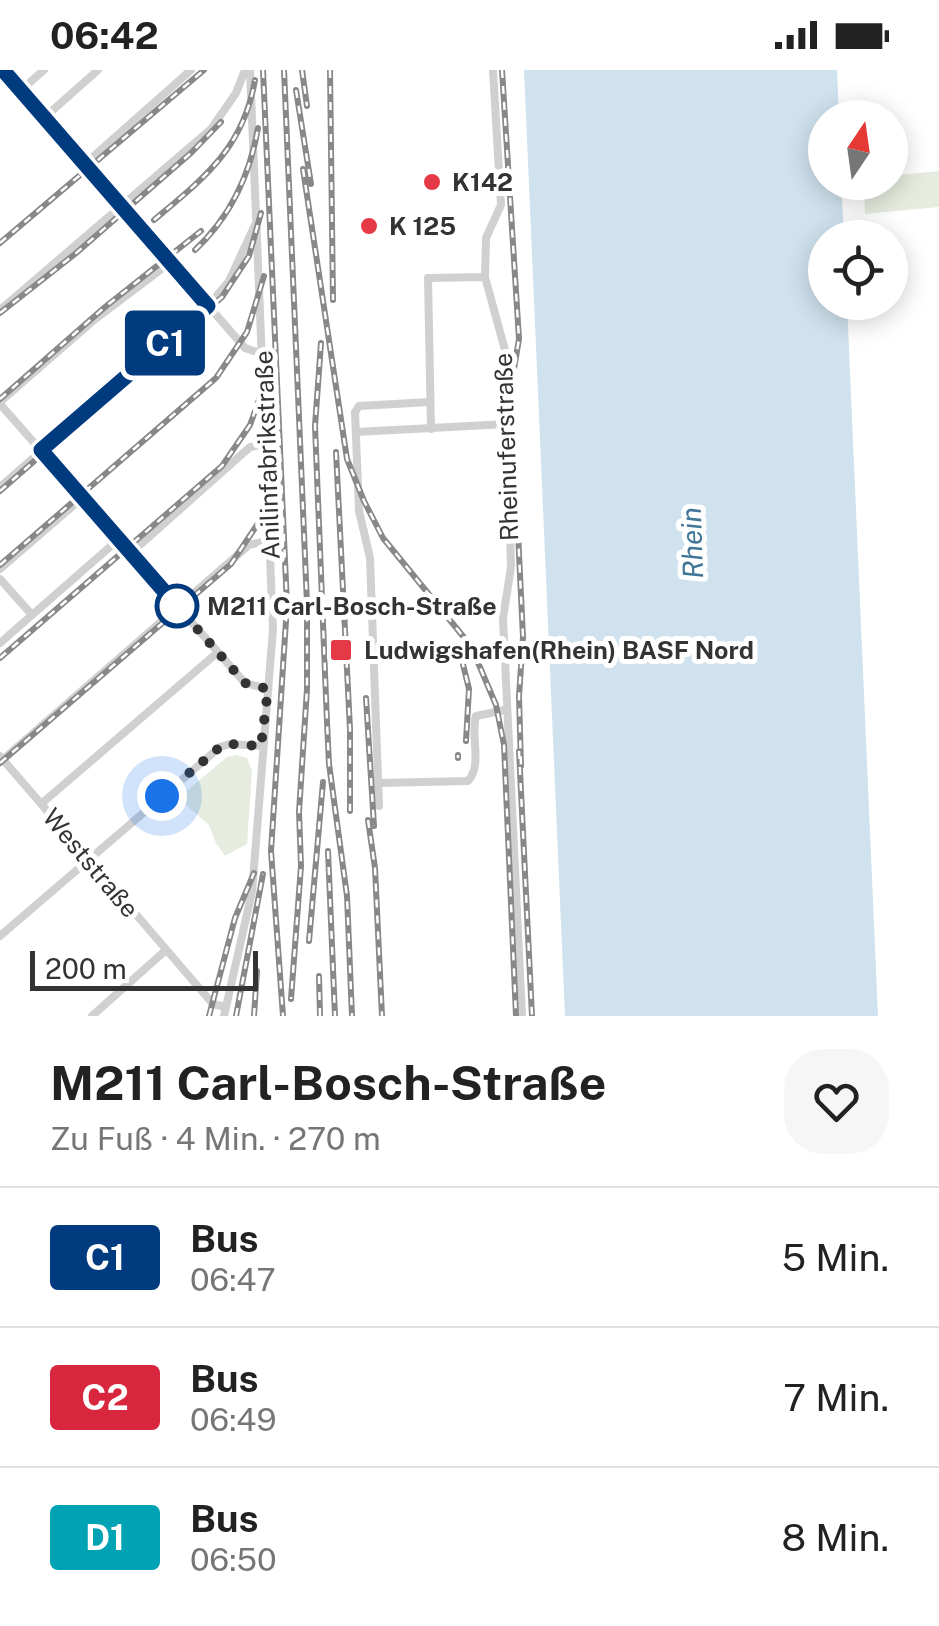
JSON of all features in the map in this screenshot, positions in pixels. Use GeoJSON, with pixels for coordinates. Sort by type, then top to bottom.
{"type":"FeatureCollection","features":[{"type":"Feature","properties":{"kind":"street"},"geometry":{"type":"LineString","coordinates":[[3,70],[246,348],[262,354]]}},
{"type":"Feature","properties":{"kind":"street"},"geometry":{"type":"LineString","coordinates":[[21,90],[44,70]]}},
{"type":"Feature","properties":{"kind":"street"},"geometry":{"type":"LineString","coordinates":[[45,117],[98,70]]}},
{"type":"Feature","properties":{"kind":"street"},"geometry":{"type":"LineString","coordinates":[[86,163],[191,70]]}},
{"type":"Feature","properties":{"kind":"street"},"geometry":{"type":"LineString","coordinates":[[0,310],[210,130],[247,70]]}},
{"type":"Feature","properties":{"kind":"street","name":"Anilinfabrikstraße"},"geometry":{"type":"LineString","coordinates":[[225,1012],[252,892],[273,629],[257,220],[247,70]]}},
{"type":"Feature","properties":{"kind":"street","name":"Rheinuferstraße"},"geometry":{"type":"LineString","coordinates":[[494,70],[501,204],[486,238],[485,277],[504,350],[511,567],[502,618],[522,1016]]}},
{"type":"Feature","properties":{"kind":"street"},"geometry":{"type":"LineString","coordinates":[[0,486],[208,306],[229,281],[257,220]]}},
{"type":"Feature","properties":{"kind":"street"},"geometry":{"type":"LineString","coordinates":[[172,261],[94,320],[0,403],[216,653],[245,683],[268,689]]}},
{"type":"Feature","properties":{"kind":"street"},"geometry":{"type":"LineString","coordinates":[[431,428],[428,278],[485,277]]}},
{"type":"Feature","properties":{"kind":"street"},"geometry":{"type":"LineString","coordinates":[[379,806],[370,558],[360,511],[354,412],[358,406],[430,402]]}},
{"type":"Feature","properties":{"kind":"street"},"geometry":{"type":"LineString","coordinates":[[356,432],[506,424]]}},
{"type":"Feature","properties":{"kind":"street"},"geometry":{"type":"LineString","coordinates":[[131,553],[250,447],[267,444]]}},
{"type":"Feature","properties":{"kind":"street"},"geometry":{"type":"LineString","coordinates":[[0,570],[82,498]]}},
{"type":"Feature","properties":{"kind":"street"},"geometry":{"type":"LineString","coordinates":[[0,644],[119,539]]}},
{"type":"Feature","properties":{"kind":"street"},"geometry":{"type":"LineString","coordinates":[[1,759],[249,545],[271,540]]}},
{"type":"Feature","properties":{"kind":"street"},"geometry":{"type":"LineString","coordinates":[[0,579],[32,615]]}},
{"type":"Feature","properties":{"kind":"street"},"geometry":{"type":"LineString","coordinates":[[42,804],[216,653]]}},
{"type":"Feature","properties":{"kind":"street"},"geometry":{"type":"LineString","coordinates":[[378,784],[468,780],[474,776],[476,716],[505,710]]}},
{"type":"Feature","properties":{"kind":"street"},"geometry":{"type":"LineString","coordinates":[[0,936],[220,747],[261,746]]}},
{"type":"Feature","properties":{"kind":"street","name":"Weststraße"},"geometry":{"type":"LineString","coordinates":[[1,759],[213,1004],[225,1012]]}},
{"type":"Feature","properties":{"kind":"street"},"geometry":{"type":"LineString","coordinates":[[92,1016],[166,950]]}},
{"type":"Feature","properties":{"kind":"shaded area"},"geometry":{"type":"Polygon","coordinates":[[[939,171],[939,207],[865,214],[865,200],[908,200],[908,174],[939,171]]]}},
{"type":"Feature","properties":{"kind":"shaded area"},"geometry":{"type":"Polygon","coordinates":[[[227,757],[247,758],[252,771],[247,844],[225,856],[209,825],[178,798],[227,757]]]}},
{"type":"Feature","properties":{"kind":"water","name":"Rhein"},"geometry":{"type":"Polygon","coordinates":[[[524,70],[837,70],[838,100],[808,100],[808,200],[842,200],[843,220],[808,220],[808,320],[848,320],[878,1016],[565,1016],[524,70]]]}},
{"type":"Feature","properties":{"kind":"railway"},"geometry":{"type":"LineString","coordinates":[[0,243],[204,70]]}},
{"type":"Feature","properties":{"kind":"railway"},"geometry":{"type":"LineString","coordinates":[[263,70],[287,605],[271,851],[283,1016]]}},
{"type":"Feature","properties":{"kind":"railway"},"geometry":{"type":"LineString","coordinates":[[284,70],[307,603],[307,689],[299,812],[301,866],[291,999]]}},
{"type":"Feature","properties":{"kind":"railway"},"geometry":{"type":"LineString","coordinates":[[302,70],[307,106]]}},
{"type":"Feature","properties":{"kind":"railway"},"geometry":{"type":"LineString","coordinates":[[330,70],[333,300]]}},
{"type":"Feature","properties":{"kind":"railway"},"geometry":{"type":"LineString","coordinates":[[502,70],[519,339],[511,387],[523,637],[519,696],[521,766]]}},
{"type":"Feature","properties":{"kind":"railway"},"geometry":{"type":"LineString","coordinates":[[154,220],[205,175],[231,144],[255,80]]}},
{"type":"Feature","properties":{"kind":"railway"},"geometry":{"type":"LineString","coordinates":[[296,90],[311,184]]}},
{"type":"Feature","properties":{"kind":"railway"},"geometry":{"type":"LineString","coordinates":[[0,313],[75,254],[221,122]]}},
{"type":"Feature","properties":{"kind":"railway"},"geometry":{"type":"LineString","coordinates":[[195,250],[237,194],[258,128]]}},
{"type":"Feature","properties":{"kind":"railway"},"geometry":{"type":"LineString","coordinates":[[303,169],[347,459],[383,538],[471,646],[496,705],[504,745],[516,1016]]}},
{"type":"Feature","properties":{"kind":"railway"},"geometry":{"type":"LineString","coordinates":[[0,491],[222,297],[249,256],[261,213]]}},
{"type":"Feature","properties":{"kind":"railway"},"geometry":{"type":"LineString","coordinates":[[0,399],[105,307],[201,231]]}},
{"type":"Feature","properties":{"kind":"railway"},"geometry":{"type":"LineString","coordinates":[[0,565],[216,378],[247,332],[264,276]]}},
{"type":"Feature","properties":{"kind":"railway"},"geometry":{"type":"LineString","coordinates":[[321,343],[315,426],[327,722],[347,896],[352,1016]]}},
{"type":"Feature","properties":{"kind":"railway"},"geometry":{"type":"LineString","coordinates":[[0,658],[222,466],[250,425],[267,366]]}},
{"type":"Feature","properties":{"kind":"railway"},"geometry":{"type":"LineString","coordinates":[[336,452],[350,729],[350,811]]}},
{"type":"Feature","properties":{"kind":"railway"},"geometry":{"type":"LineString","coordinates":[[0,763],[231,564],[259,522],[273,477]]}},
{"type":"Feature","properties":{"kind":"railway"},"geometry":{"type":"LineString","coordinates":[[458,644],[469,689],[466,741]]}},
{"type":"Feature","properties":{"kind":"railway"},"geometry":{"type":"LineString","coordinates":[[366,698],[374,826]]}},
{"type":"Feature","properties":{"kind":"railway"},"geometry":{"type":"LineString","coordinates":[[519,751],[532,1016]]}},
{"type":"Feature","properties":{"kind":"railway"},"geometry":{"type":"LineString","coordinates":[[309,941],[323,782]]}},
{"type":"Feature","properties":{"kind":"railway"},"geometry":{"type":"LineString","coordinates":[[368,820],[375,868],[382,1016]]}},
{"type":"Feature","properties":{"kind":"railway"},"geometry":{"type":"LineString","coordinates":[[328,851],[335,1016]]}},
{"type":"Feature","properties":{"kind":"railway"},"geometry":{"type":"LineString","coordinates":[[209,1016],[235,918],[254,873]]}},
{"type":"Feature","properties":{"kind":"railway"},"geometry":{"type":"LineString","coordinates":[[236,1016],[263,874]]}},
{"type":"Feature","properties":{"kind":"railway"},"geometry":{"type":"LineString","coordinates":[[254,1016],[257,971]]}},
{"type":"Feature","properties":{"kind":"railway"},"geometry":{"type":"LineString","coordinates":[[319,976],[320,1016]]}},
{"type":"Feature","properties":{"kind":"bus line","name":"C1"},"geometry":{"type":"LineString","coordinates":[[3,70],[208,306],[41,450],[177,606]]}},
{"type":"Feature","properties":{"kind":"place","name":"K142"},"geometry":{"type":"Point","coordinates":[432,182]}},
{"type":"Feature","properties":{"kind":"place","name":"K 125"},"geometry":{"type":"Point","coordinates":[369,226]}},
{"type":"Feature","properties":{"kind":"place","name":"M211 Carl-Bosch-Straße"},"geometry":{"type":"Point","coordinates":[177,606]}},
{"type":"Feature","properties":{"kind":"place","name":"Ludwigshafen(Rhein) BASF Nord"},"geometry":{"type":"Point","coordinates":[341,650]}},
{"type":"Feature","properties":{"kind":"route"},"geometry":{"type":"LineString","coordinates":[[162,796],[220,747],[261,746],[268,689],[245,683],[177,606]]}}]}
